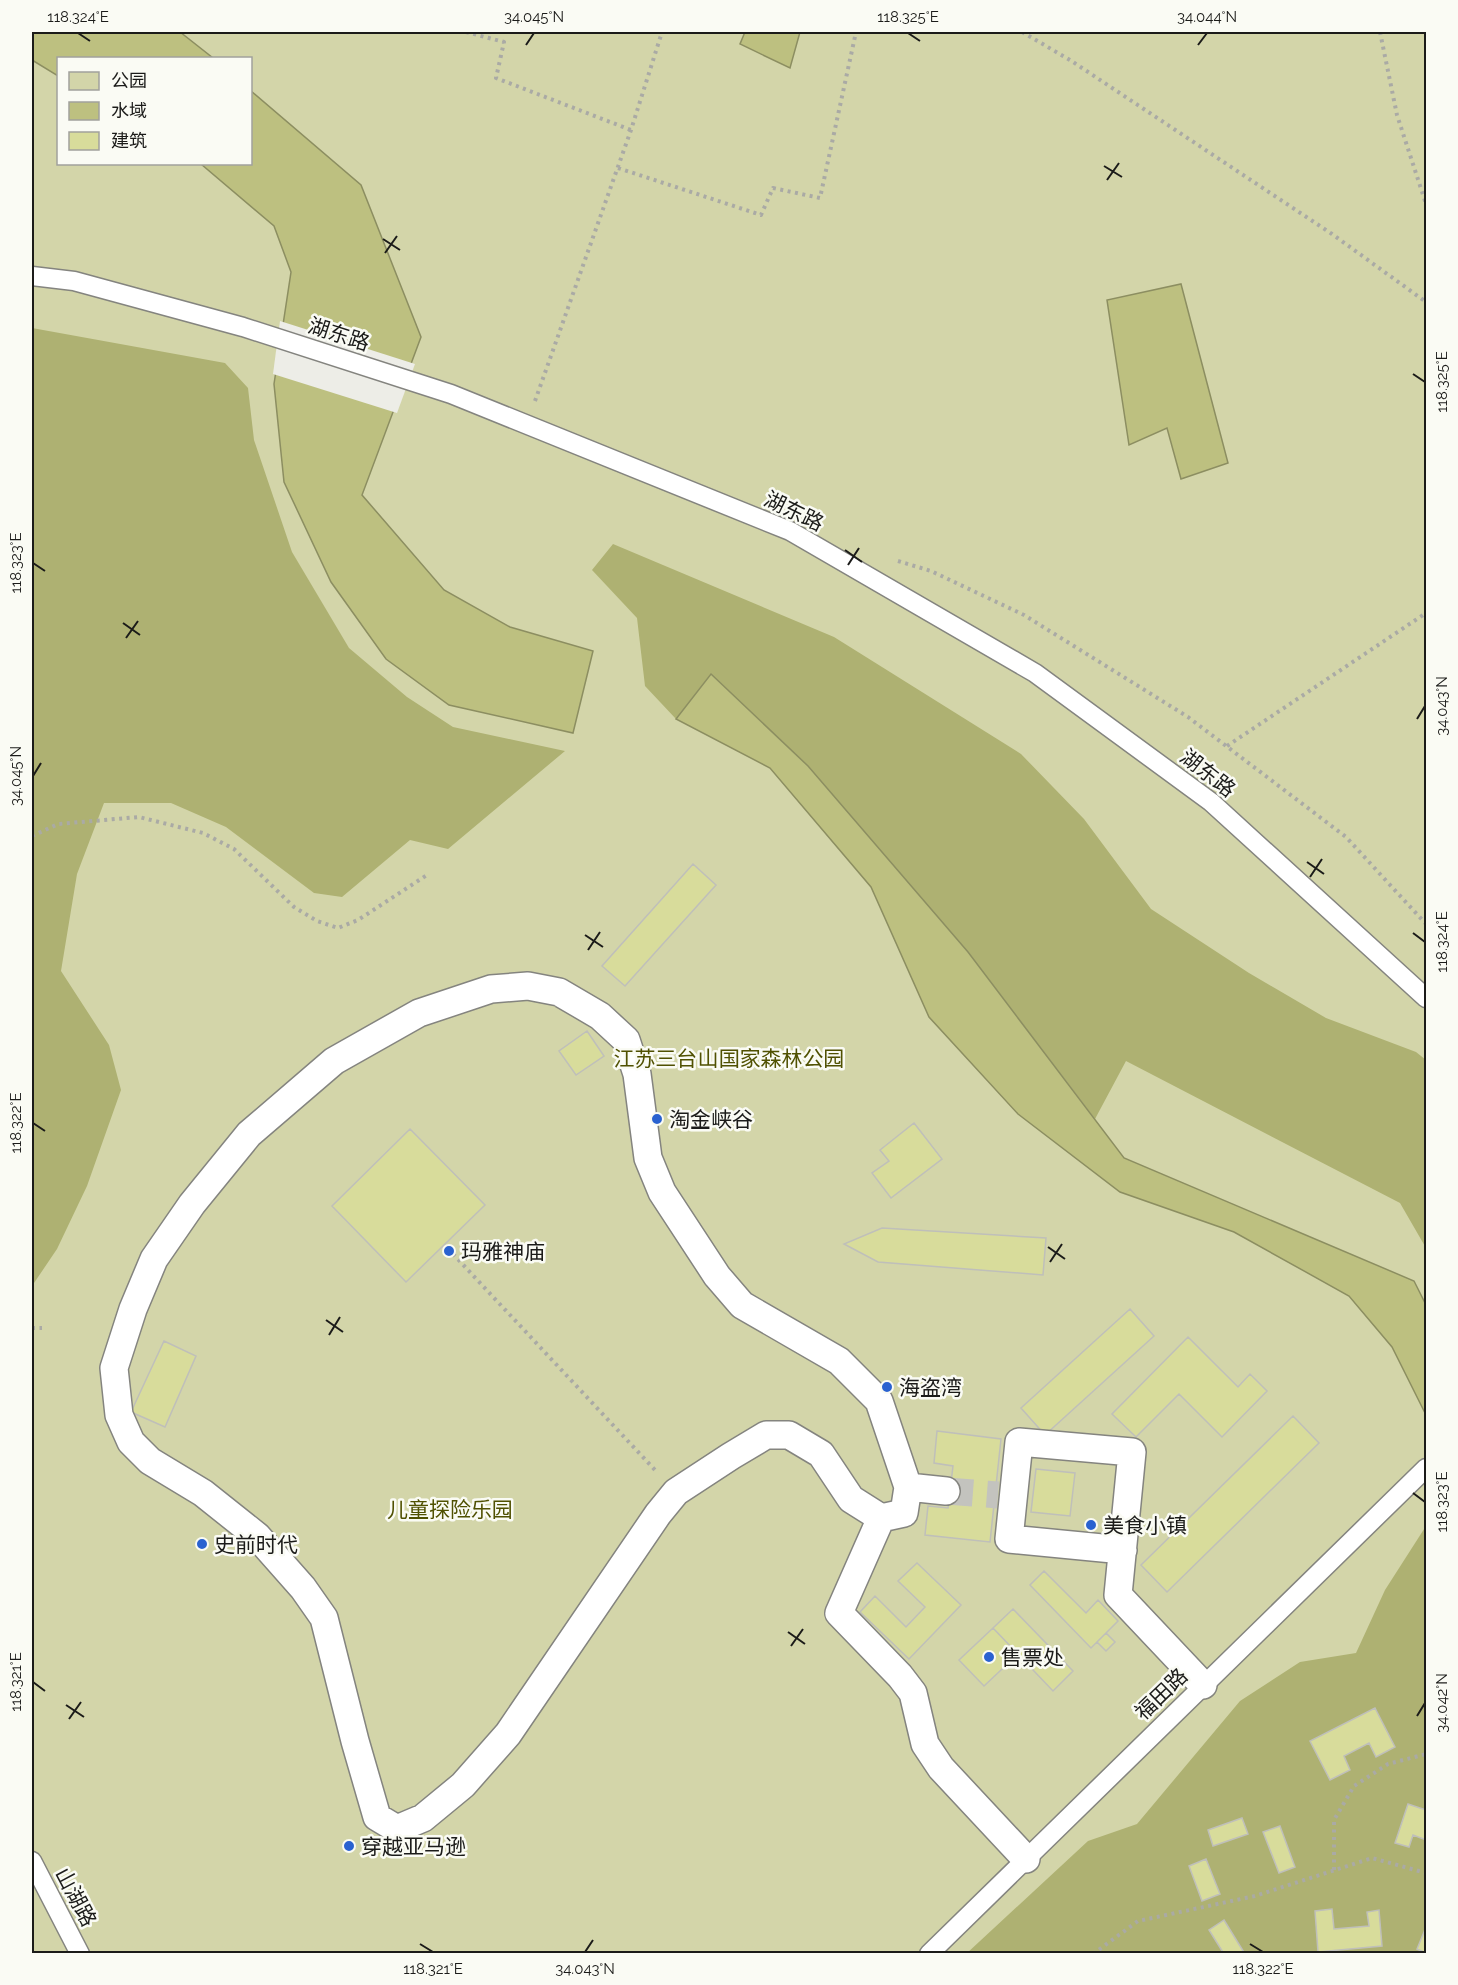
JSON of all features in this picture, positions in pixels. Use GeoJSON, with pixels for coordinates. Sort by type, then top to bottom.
{"type":"FeatureCollection","features":[{"type":"Feature","properties":{"kind":"street"},"geometry":{"type":"LineString","coordinates":[[528,986],[559,992],[600,1016],[626,1040],[637,1074],[648,1158],[662,1192],[717,1276],[742,1305],[839,1361],[879,1401],[908,1487],[904,1513],[881,1518],[851,1499],[821,1454],[789,1435],[766,1435],[676,1492],[658,1514],[508,1734],[463,1785],[423,1818],[397,1829],[377,1817],[324,1618],[303,1588],[257,1536],[203,1493],[150,1461],[131,1442],[118,1415],[114,1368],[133,1309],[154,1259],[192,1204],[249,1134],[334,1061],[419,1013],[491,989],[528,986]]}},
{"type":"Feature","properties":{"kind":"street"},"geometry":{"type":"LineString","coordinates":[[1123,1550],[1009,1539],[1006,1495],[1019,1442],[1132,1452],[1123,1550],[1118,1595],[1203,1685]]}},
{"type":"Feature","properties":{"kind":"street"},"geometry":{"type":"LineString","coordinates":[[908,1487],[946,1491]]}},
{"type":"Feature","properties":{"kind":"street"},"geometry":{"type":"LineString","coordinates":[[881,1518],[839,1613],[900,1676],[913,1693],[925,1744],[941,1768],[1026,1859]]}},
{"type":"Feature","properties":{"kind":"lane","name":"湖东路"},"geometry":{"type":"LineString","coordinates":[[32,276],[74,281],[243,327],[451,394],[790,531],[1035,673],[1211,802],[1426,998]]}},
{"type":"Feature","properties":{"kind":"lane","name":"福田路"},"geometry":{"type":"LineString","coordinates":[[929,1953],[1426,1468]]}},
{"type":"Feature","properties":{"kind":"lane","name":"山湖路"},"geometry":{"type":"LineString","coordinates":[[32,1861],[80,1953]]}},
{"type":"Feature","properties":{"kind":"path"},"geometry":{"type":"LineString","coordinates":[[466,32],[504,42],[496,78],[631,130]]}},
{"type":"Feature","properties":{"kind":"path"},"geometry":{"type":"LineString","coordinates":[[527,424],[618,168],[662,32]]}},
{"type":"Feature","properties":{"kind":"path"},"geometry":{"type":"LineString","coordinates":[[618,168],[761,215],[773,188],[820,198],[856,32]]}},
{"type":"Feature","properties":{"kind":"path"},"geometry":{"type":"LineString","coordinates":[[1022,32],[1070,60],[1332,234],[1426,302]]}},
{"type":"Feature","properties":{"kind":"path"},"geometry":{"type":"LineString","coordinates":[[1380,32],[1397,115],[1426,204]]}},
{"type":"Feature","properties":{"kind":"path"},"geometry":{"type":"LineString","coordinates":[[888,558],[931,571],[1024,615],[1188,717],[1346,837],[1426,924]]}},
{"type":"Feature","properties":{"kind":"path"},"geometry":{"type":"LineString","coordinates":[[1227,746],[1426,614]]}},
{"type":"Feature","properties":{"kind":"path"},"geometry":{"type":"LineString","coordinates":[[32,836],[58,824],[139,817],[203,833],[234,849],[294,907],[317,921],[338,928],[358,920],[427,875]]}},
{"type":"Feature","properties":{"kind":"path"},"geometry":{"type":"LineString","coordinates":[[453,1254],[676,1492]]}},
{"type":"Feature","properties":{"kind":"path"},"geometry":{"type":"LineString","coordinates":[[32,1328],[42,1328]]}},
{"type":"Feature","properties":{"kind":"path"},"geometry":{"type":"LineString","coordinates":[[1334,1870],[1334,1820],[1354,1786],[1388,1764],[1426,1754]]}},
{"type":"Feature","properties":{"kind":"path"},"geometry":{"type":"LineString","coordinates":[[1093,1953],[1138,1921],[1255,1896],[1372,1858],[1426,1873]]}},
{"type":"Feature","properties":{"kind":"green space","name":"江苏三台山国家森林公园"},"geometry":{"type":"Polygon","coordinates":[[[32,32],[1426,32],[1426,1953],[32,1954],[32,32]]]}},
{"type":"Feature","properties":{"kind":"shaded area"},"geometry":{"type":"Polygon","coordinates":[[[32,328],[225,363],[248,388],[254,440],[292,552],[349,648],[407,697],[453,727],[565,751],[448,849],[410,840],[342,897],[314,893],[226,827],[171,803],[104,803],[77,874],[61,971],[109,1045],[121,1090],[87,1186],[57,1249],[32,1286],[32,328]]]}},
{"type":"Feature","properties":{"kind":"shaded area"},"geometry":{"type":"Polygon","coordinates":[[[613,544],[834,637],[1021,754],[1084,819],[1151,909],[1249,973],[1326,1018],[1416,1052],[1426,1060],[1426,1248],[1400,1203],[1126,1061],[1095,1119],[968,952],[808,766],[711,674],[676,719],[645,686],[637,618],[592,570],[613,544]]]}},
{"type":"Feature","properties":{"kind":"shaded area"},"geometry":{"type":"Polygon","coordinates":[[[1426,1526],[1426,1953],[966,1954],[1088,1841],[1137,1824],[1240,1701],[1300,1662],[1356,1653],[1385,1590],[1426,1526]]]}},
{"type":"Feature","properties":{"kind":"water"},"geometry":{"type":"Polygon","coordinates":[[[32,32],[180,32],[212,57],[57,57],[57,75],[32,60],[32,32]]]}},
{"type":"Feature","properties":{"kind":"water"},"geometry":{"type":"Polygon","coordinates":[[[745,32],[800,32],[790,68],[740,44],[745,32]]]}},
{"type":"Feature","properties":{"kind":"water"},"geometry":{"type":"Polygon","coordinates":[[[252,92],[361,185],[421,337],[362,495],[444,590],[510,627],[593,651],[573,733],[449,705],[386,659],[331,582],[284,482],[274,384],[291,272],[274,226],[202,165],[252,165],[252,92]]]}},
{"type":"Feature","properties":{"kind":"water"},"geometry":{"type":"Polygon","coordinates":[[[1181,284],[1228,463],[1181,479],[1167,428],[1129,445],[1107,300],[1181,284]]]}},
{"type":"Feature","properties":{"kind":"water"},"geometry":{"type":"Polygon","coordinates":[[[711,674],[808,766],[968,952],[1124,1158],[1414,1281],[1426,1305],[1426,1415],[1392,1347],[1349,1296],[1234,1232],[1120,1192],[1018,1114],[929,1017],[871,887],[770,768],[676,719],[711,674]]]}},
{"type":"Feature","properties":{"kind":"pier"},"geometry":{"type":"Polygon","coordinates":[[[280,321],[415,364],[397,413],[273,374],[280,321]]]}},
{"type":"Feature","properties":{"kind":"building"},"geometry":{"type":"Polygon","coordinates":[[[693,864],[716,885],[625,986],[602,966],[693,864]]]}},
{"type":"Feature","properties":{"kind":"building"},"geometry":{"type":"Polygon","coordinates":[[[587,1031],[604,1056],[576,1075],[559,1051],[587,1031]]]}},
{"type":"Feature","properties":{"kind":"building"},"geometry":{"type":"Polygon","coordinates":[[[914,1123],[942,1159],[891,1198],[872,1173],[889,1161],[880,1150],[914,1123]]]}},
{"type":"Feature","properties":{"kind":"building"},"geometry":{"type":"Polygon","coordinates":[[[410,1129],[485,1205],[406,1282],[332,1206],[410,1129]]]}},
{"type":"Feature","properties":{"kind":"building"},"geometry":{"type":"Polygon","coordinates":[[[882,1228],[1046,1238],[1043,1275],[878,1262],[844,1244],[882,1228]]]}},
{"type":"Feature","properties":{"kind":"building"},"geometry":{"type":"Polygon","coordinates":[[[1130,1309],[1154,1336],[1045,1435],[1021,1408],[1130,1309]]]}},
{"type":"Feature","properties":{"kind":"building"},"geometry":{"type":"Polygon","coordinates":[[[1188,1337],[1238,1387],[1250,1374],[1267,1391],[1222,1437],[1179,1394],[1136,1437],[1112,1414],[1188,1337]]]}},
{"type":"Feature","properties":{"kind":"building"},"geometry":{"type":"Polygon","coordinates":[[[164,1341],[196,1356],[165,1427],[131,1412],[164,1341]]]}},
{"type":"Feature","properties":{"kind":"building"},"geometry":{"type":"Polygon","coordinates":[[[1293,1416],[1319,1443],[1167,1592],[1141,1565],[1293,1416]]]}},
{"type":"Feature","properties":{"kind":"building"},"geometry":{"type":"Polygon","coordinates":[[[937,1431],[1001,1439],[990,1542],[925,1535],[928,1506],[948,1508],[953,1466],[934,1463],[937,1431]]]}},
{"type":"Feature","properties":{"kind":"building"},"geometry":{"type":"Polygon","coordinates":[[[1036,1469],[1075,1473],[1070,1516],[1031,1512],[1036,1469]]]}},
{"type":"Feature","properties":{"kind":"building"},"geometry":{"type":"Polygon","coordinates":[[[917,1563],[961,1605],[909,1659],[860,1612],[875,1596],[906,1627],[925,1607],[898,1581],[917,1563]]]}},
{"type":"Feature","properties":{"kind":"building"},"geometry":{"type":"Polygon","coordinates":[[[1044,1571],[1086,1613],[1098,1600],[1118,1621],[1091,1648],[1030,1585],[1044,1571]]]}},
{"type":"Feature","properties":{"kind":"building"},"geometry":{"type":"Polygon","coordinates":[[[1013,1609],[1073,1671],[1053,1691],[993,1628],[1013,1609]]]}},
{"type":"Feature","properties":{"kind":"building","name":"售票处"},"geometry":{"type":"Polygon","coordinates":[[[993,1628],[1018,1654],[984,1686],[959,1660],[993,1628]]]}},
{"type":"Feature","properties":{"kind":"building"},"geometry":{"type":"Polygon","coordinates":[[[1106,1633],[1115,1642],[1106,1651],[1097,1642],[1106,1633]]]}},
{"type":"Feature","properties":{"kind":"building"},"geometry":{"type":"Polygon","coordinates":[[[1375,1708],[1395,1747],[1376,1757],[1369,1743],[1344,1756],[1350,1770],[1330,1780],[1310,1741],[1375,1708]]]}},
{"type":"Feature","properties":{"kind":"building"},"geometry":{"type":"Polygon","coordinates":[[[1408,1804],[1426,1810],[1426,1840],[1413,1835],[1409,1847],[1395,1843],[1408,1804]]]}},
{"type":"Feature","properties":{"kind":"building"},"geometry":{"type":"Polygon","coordinates":[[[1242,1818],[1248,1834],[1213,1846],[1208,1830],[1242,1818]]]}},
{"type":"Feature","properties":{"kind":"building"},"geometry":{"type":"Polygon","coordinates":[[[1280,1826],[1295,1867],[1279,1873],[1263,1832],[1280,1826]]]}},
{"type":"Feature","properties":{"kind":"building"},"geometry":{"type":"Polygon","coordinates":[[[1206,1859],[1220,1894],[1202,1901],[1189,1866],[1206,1859]]]}},
{"type":"Feature","properties":{"kind":"building"},"geometry":{"type":"Polygon","coordinates":[[[1332,1909],[1334,1929],[1369,1926],[1367,1912],[1379,1910],[1382,1946],[1318,1952],[1315,1911],[1332,1909]]]}},
{"type":"Feature","properties":{"kind":"building"},"geometry":{"type":"Polygon","coordinates":[[[1224,1920],[1245,1954],[1224,1954],[1209,1930],[1224,1920]]]}},
{"type":"Feature","properties":{"kind":"building"},"geometry":{"type":"Polygon","coordinates":[[[1426,1927],[1426,1953],[1417,1949],[1426,1927]]]}},
{"type":"Feature","properties":{"kind":"tunnel"},"geometry":{"type":"LineString","coordinates":[[946,1491],[998,1495]]}},
{"type":"Feature","properties":{"kind":"place","name":"淘金峡谷"},"geometry":{"type":"Point","coordinates":[657,1119]}},
{"type":"Feature","properties":{"kind":"place","name":"玛雅神庙"},"geometry":{"type":"Point","coordinates":[449,1251]}},
{"type":"Feature","properties":{"kind":"place","name":"海盗湾"},"geometry":{"type":"Point","coordinates":[887,1387]}},
{"type":"Feature","properties":{"kind":"place","name":"美食小镇"},"geometry":{"type":"Point","coordinates":[1091,1525]}},
{"type":"Feature","properties":{"kind":"place","name":"史前时代"},"geometry":{"type":"Point","coordinates":[202,1544]}},
{"type":"Feature","properties":{"kind":"place","name":"售票处"},"geometry":{"type":"Point","coordinates":[989,1657]}},
{"type":"Feature","properties":{"kind":"place","name":"穿越亚马逊"},"geometry":{"type":"Point","coordinates":[349,1846]}},
{"type":"Feature","properties":{"kind":"park label","name":"儿童探险乐园"},"geometry":{"type":"Point","coordinates":[450,1509]}}]}
